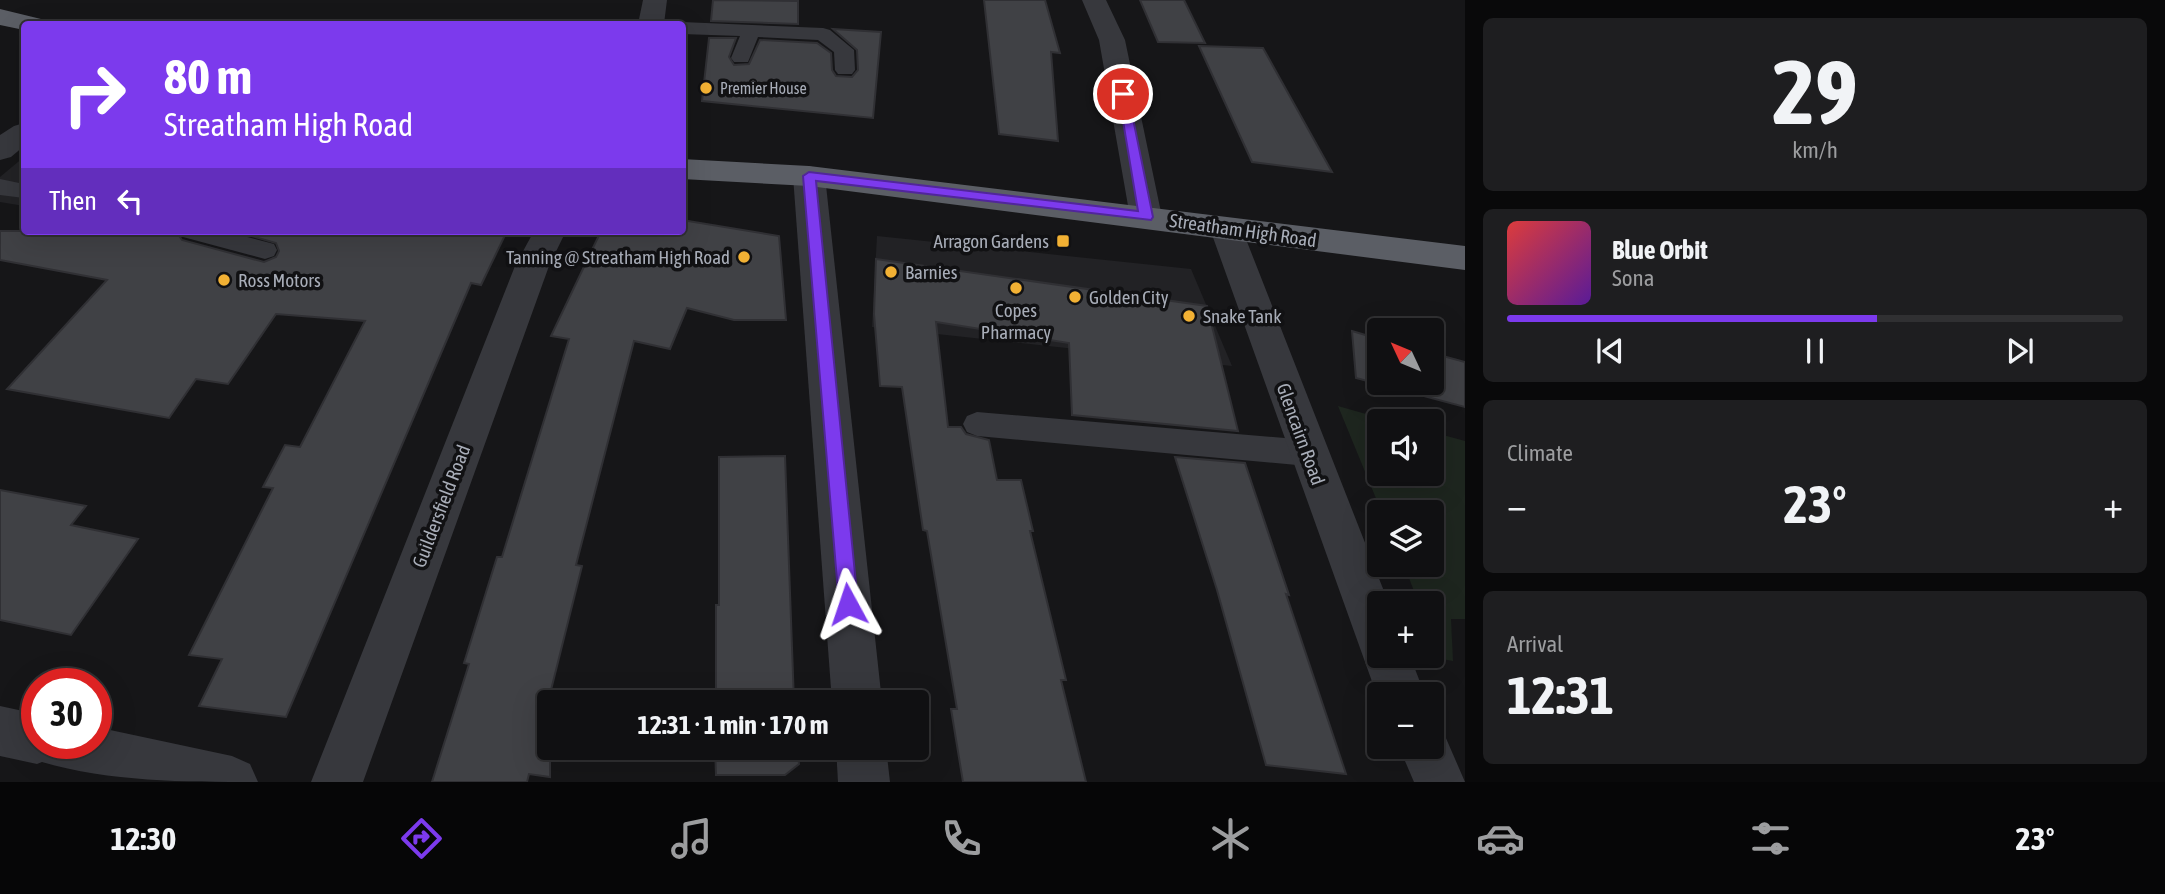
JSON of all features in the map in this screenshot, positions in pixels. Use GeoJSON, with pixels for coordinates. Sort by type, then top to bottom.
{"type":"FeatureCollection","features":[{"type":"Feature","properties":{"kind":"highway"},"geometry":{"type":"LineString","coordinates":[[0,18],[21,22]]}},
{"type":"Feature","properties":{"kind":"highway","name":"Streatham High Road"},"geometry":{"type":"LineString","coordinates":[[686,147],[770,172]]}},
{"type":"Feature","properties":{"kind":"highway","name":"Streatham High Road"},"geometry":{"type":"LineString","coordinates":[[686,169],[809,176],[1465,258]]}},
{"type":"Feature","properties":{"kind":"street"},"geometry":{"type":"LineString","coordinates":[[652,21],[655,0]]}},
{"type":"Feature","properties":{"kind":"street"},"geometry":{"type":"LineString","coordinates":[[1094,0],[1112,40],[1146,217]]}},
{"type":"Feature","properties":{"kind":"street"},"geometry":{"type":"LineString","coordinates":[[0,150],[21,134]]}},
{"type":"Feature","properties":{"kind":"street"},"geometry":{"type":"LineString","coordinates":[[809,176],[856,690]]}},
{"type":"Feature","properties":{"kind":"street","name":"Glencairn Road"},"geometry":{"type":"LineString","coordinates":[[1226,229],[1367,607]]}},
{"type":"Feature","properties":{"kind":"street","name":"Guildersfield Road"},"geometry":{"type":"LineString","coordinates":[[337,782],[532,266],[548,235]]}},
{"type":"Feature","properties":{"kind":"street"},"geometry":{"type":"LineString","coordinates":[[0,731],[21,736]]}},
{"type":"Feature","properties":{"kind":"street"},"geometry":{"type":"LineString","coordinates":[[112,756],[232,782]]}},
{"type":"Feature","properties":{"kind":"street"},"geometry":{"type":"LineString","coordinates":[[1429,759],[1440,782]]}},
{"type":"Feature","properties":{"kind":"street"},"geometry":{"type":"LineString","coordinates":[[862,760],[864,782]]}},
{"type":"Feature","properties":{"kind":"lane"},"geometry":{"type":"LineString","coordinates":[[686,28],[823,34],[835,40],[844,50],[845,70]]}},
{"type":"Feature","properties":{"kind":"lane"},"geometry":{"type":"LineString","coordinates":[[741,58],[751,31]]}},
{"type":"Feature","properties":{"kind":"lane"},"geometry":{"type":"LineString","coordinates":[[0,187],[21,190]]}},
{"type":"Feature","properties":{"kind":"lane"},"geometry":{"type":"LineString","coordinates":[[207,235],[265,250]]}},
{"type":"Feature","properties":{"kind":"lane"},"geometry":{"type":"LineString","coordinates":[[977,424],[1308,453]]}},
{"type":"Feature","properties":{"kind":"shaded area"},"geometry":{"type":"Polygon","coordinates":[[[21,160],[21,206],[0,202],[0,177],[21,160]]]}},
{"type":"Feature","properties":{"kind":"shaded area"},"geometry":{"type":"Polygon","coordinates":[[[877,236],[1191,269],[1232,366],[872,327],[877,236]]]}},
{"type":"Feature","properties":{"kind":"shaded area"},"geometry":{"type":"Polygon","coordinates":[[[1338,406],[1367,414],[1367,477],[1338,406]]]}},
{"type":"Feature","properties":{"kind":"shaded area"},"geometry":{"type":"Polygon","coordinates":[[[1444,435],[1465,441],[1465,619],[1451,619],[1453,661],[1444,659],[1444,591],[1414,591],[1409,577],[1444,577],[1444,500],[1377,500],[1371,486],[1444,486],[1444,435]]]}},
{"type":"Feature","properties":{"kind":"building"},"geometry":{"type":"Polygon","coordinates":[[[713,0],[798,1],[798,24],[711,21],[713,0]]]}},
{"type":"Feature","properties":{"kind":"building"},"geometry":{"type":"Polygon","coordinates":[[[984,0],[1045,0],[1060,53],[1051,52],[1058,141],[999,134],[984,0]]]}},
{"type":"Feature","properties":{"kind":"building"},"geometry":{"type":"Polygon","coordinates":[[[1140,0],[1184,0],[1205,43],[1158,42],[1140,0]]]}},
{"type":"Feature","properties":{"kind":"building"},"geometry":{"type":"Polygon","coordinates":[[[833,29],[881,32],[873,118],[702,101],[709,38],[736,38],[729,57],[734,65],[749,64],[760,40],[817,43],[831,53],[832,70],[836,76],[852,77],[858,70],[857,50],[833,29]]]}},
{"type":"Feature","properties":{"kind":"building"},"geometry":{"type":"Polygon","coordinates":[[[1199,46],[1263,48],[1332,172],[1252,162],[1199,46]]]}},
{"type":"Feature","properties":{"kind":"building"},"geometry":{"type":"Polygon","coordinates":[[[686,221],[779,236],[786,320],[734,320],[687,308],[670,349],[634,341],[576,565],[582,566],[551,690],[537,690],[537,760],[550,760],[550,777],[529,774],[527,782],[432,782],[469,664],[464,663],[497,557],[502,557],[569,339],[551,336],[599,235],[686,235],[686,221]]]}},
{"type":"Feature","properties":{"kind":"building"},"geometry":{"type":"Polygon","coordinates":[[[0,231],[21,231],[21,235],[179,235],[182,240],[264,262],[276,257],[279,251],[276,243],[248,235],[505,235],[481,285],[471,283],[286,717],[199,706],[222,659],[189,655],[273,488],[263,487],[285,445],[300,447],[365,321],[276,314],[228,384],[196,379],[169,418],[7,389],[107,280],[0,260],[0,231]]]}},
{"type":"Feature","properties":{"kind":"building"},"geometry":{"type":"Polygon","coordinates":[[[876,259],[1207,306],[1238,431],[1072,415],[1069,343],[936,322],[948,427],[961,427],[966,434],[989,440],[997,480],[1021,480],[1033,531],[1030,531],[1066,680],[1061,680],[1086,782],[963,782],[951,709],[957,709],[927,531],[923,530],[902,387],[880,386],[874,314],[876,259]]]}},
{"type":"Feature","properties":{"kind":"building"},"geometry":{"type":"Polygon","coordinates":[[[1352,331],[1367,335],[1367,381],[1356,378],[1352,331]]]}},
{"type":"Feature","properties":{"kind":"building"},"geometry":{"type":"Polygon","coordinates":[[[1444,356],[1465,362],[1465,407],[1424,396],[1444,396],[1444,356]]]}},
{"type":"Feature","properties":{"kind":"building"},"geometry":{"type":"Polygon","coordinates":[[[785,456],[794,690],[716,690],[719,457],[785,456]]]}},
{"type":"Feature","properties":{"kind":"building"},"geometry":{"type":"Polygon","coordinates":[[[1175,457],[1245,463],[1346,774],[1266,765],[1217,590],[1175,457]]]}},
{"type":"Feature","properties":{"kind":"building"},"geometry":{"type":"Polygon","coordinates":[[[0,490],[86,506],[71,525],[138,539],[71,635],[0,620],[0,490]]]}},
{"type":"Feature","properties":{"kind":"building"},"geometry":{"type":"Polygon","coordinates":[[[715,760],[799,760],[799,764],[785,775],[716,775],[715,760]]]}},
{"type":"Feature","properties":{"kind":"place","name":"Premier House"},"geometry":{"type":"Point","coordinates":[706,88]}},
{"type":"Feature","properties":{"kind":"place","name":"Arragon Gardens"},"geometry":{"type":"Point","coordinates":[1063,241]}},
{"type":"Feature","properties":{"kind":"place","name":"Tanning @ Streatham High Road"},"geometry":{"type":"Point","coordinates":[744,257]}},
{"type":"Feature","properties":{"kind":"place","name":"Barnies"},"geometry":{"type":"Point","coordinates":[891,272]}},
{"type":"Feature","properties":{"kind":"place","name":"Ross Motors"},"geometry":{"type":"Point","coordinates":[224,280]}},
{"type":"Feature","properties":{"kind":"place","name":"Copes Pharmacy"},"geometry":{"type":"Point","coordinates":[1016,288]}},
{"type":"Feature","properties":{"kind":"place","name":"Golden City"},"geometry":{"type":"Point","coordinates":[1075,297]}},
{"type":"Feature","properties":{"kind":"place","name":"Snake Tank"},"geometry":{"type":"Point","coordinates":[1189,316]}},
{"type":"Feature","properties":{"kind":"route"},"geometry":{"type":"LineString","coordinates":[[848,604],[809,176],[1146,217],[1123,94]]}}]}
